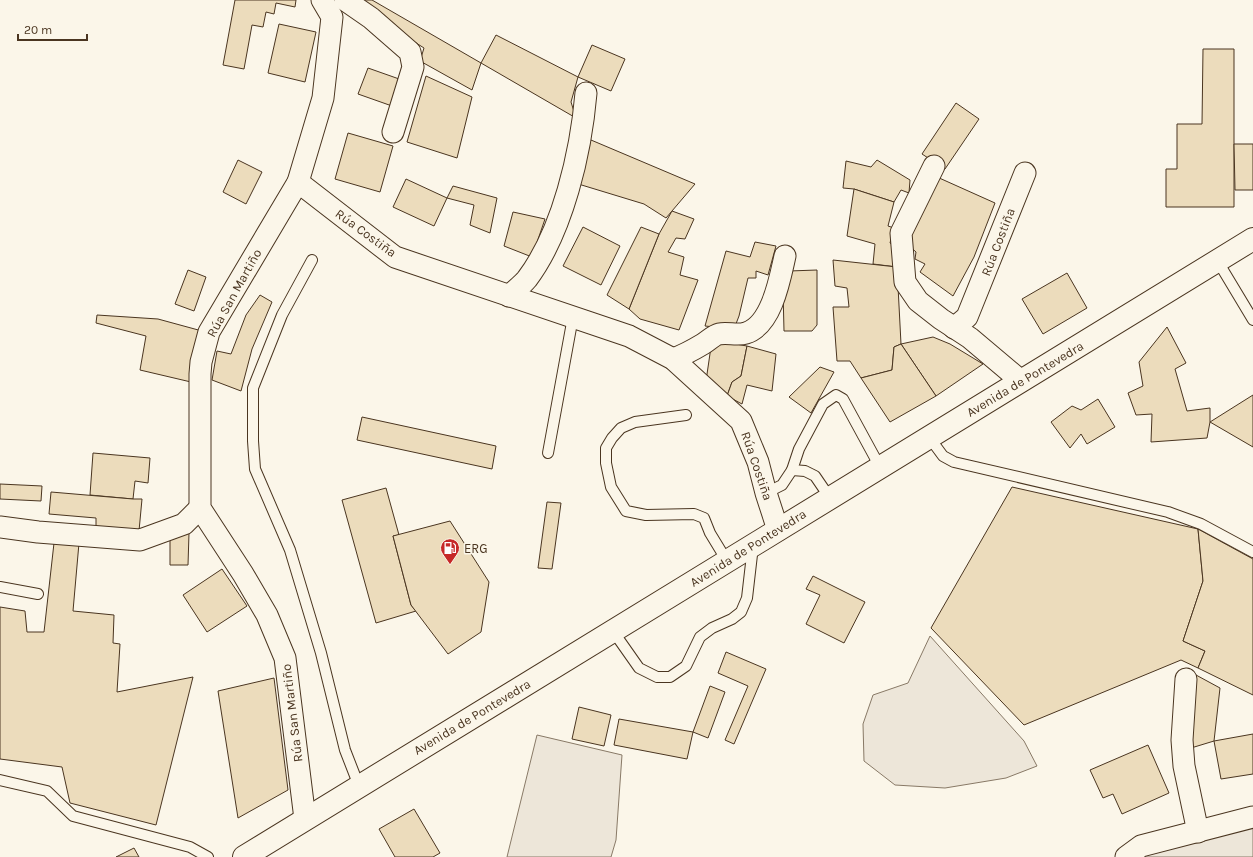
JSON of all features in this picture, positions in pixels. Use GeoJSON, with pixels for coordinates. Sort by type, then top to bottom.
{"type":"FeatureCollection","features":[{"type":"Feature","properties":{"kind":"main road","name":"Avenida de Pontevedra"},"geometry":{"type":"LineString","coordinates":[[244,857],[1253,239]]}},
{"type":"Feature","properties":{"kind":"street","name":"Rúa San Martiño"},"geometry":{"type":"LineString","coordinates":[[305,820],[285,658],[267,615],[243,574],[200,508],[201,362],[209,332],[298,182],[323,98],[332,17],[322,0]]}},
{"type":"Feature","properties":{"kind":"street"},"geometry":{"type":"LineString","coordinates":[[345,0],[371,18],[410,52],[413,67],[393,132]]}},
{"type":"Feature","properties":{"kind":"street"},"geometry":{"type":"LineString","coordinates":[[509,296],[527,280],[548,244],[567,196],[584,119],[586,93]]}},
{"type":"Feature","properties":{"kind":"street"},"geometry":{"type":"LineString","coordinates":[[934,166],[902,233],[905,282],[918,302],[970,338],[1021,381]]}},
{"type":"Feature","properties":{"kind":"street","name":"Rúa Costiña"},"geometry":{"type":"LineString","coordinates":[[954,328],[967,317],[1025,173]]}},
{"type":"Feature","properties":{"kind":"street","name":"Rúa Costiña"},"geometry":{"type":"LineString","coordinates":[[298,182],[395,257],[629,336],[673,360],[742,421],[758,462],[778,530]]}},
{"type":"Feature","properties":{"kind":"street"},"geometry":{"type":"LineString","coordinates":[[673,360],[688,353],[718,334],[747,333],[760,325],[770,308],[778,286],[785,256]]}},
{"type":"Feature","properties":{"kind":"street"},"geometry":{"type":"LineString","coordinates":[[0,527],[38,532],[140,540],[184,524],[200,508]]}},
{"type":"Feature","properties":{"kind":"street"},"geometry":{"type":"LineString","coordinates":[[1186,678],[1182,740],[1184,766],[1198,832]]}},
{"type":"Feature","properties":{"kind":"street"},"geometry":{"type":"LineString","coordinates":[[1126,857],[1141,846],[1253,817]]}},
{"type":"Feature","properties":{"kind":"lane"},"geometry":{"type":"LineString","coordinates":[[312,260],[282,315],[253,388],[253,441],[255,469],[290,550],[321,653],[345,750],[359,786]]}},
{"type":"Feature","properties":{"kind":"lane"},"geometry":{"type":"LineString","coordinates":[[1218,260],[1253,320]]}},
{"type":"Feature","properties":{"kind":"lane"},"geometry":{"type":"LineString","coordinates":[[548,453],[573,317]]}},
{"type":"Feature","properties":{"kind":"lane"},"geometry":{"type":"LineString","coordinates":[[766,493],[782,485],[792,470],[799,449],[823,404],[836,395],[843,399],[880,467]]}},
{"type":"Feature","properties":{"kind":"lane"},"geometry":{"type":"LineString","coordinates":[[686,415],[635,422],[621,428],[606,448],[606,463],[611,487],[626,511],[646,515],[694,514],[704,518],[710,533],[726,561]]}},
{"type":"Feature","properties":{"kind":"lane"},"geometry":{"type":"LineString","coordinates":[[929,437],[942,456],[954,462],[1168,512],[1201,524],[1253,552]]}},
{"type":"Feature","properties":{"kind":"lane"},"geometry":{"type":"LineString","coordinates":[[792,470],[805,471],[815,476],[830,498]]}},
{"type":"Feature","properties":{"kind":"lane"},"geometry":{"type":"LineString","coordinates":[[613,631],[639,668],[657,677],[670,677],[686,666],[700,637],[712,628],[732,619],[741,612],[748,598],[753,545]]}},
{"type":"Feature","properties":{"kind":"lane"},"geometry":{"type":"LineString","coordinates":[[0,587],[38,594]]}},
{"type":"Feature","properties":{"kind":"lane"},"geometry":{"type":"LineString","coordinates":[[0,780],[47,791],[73,816],[190,847],[208,857]]}},
{"type":"Feature","properties":{"kind":"shaded area"},"geometry":{"type":"Polygon","coordinates":[[[930,636],[1024,741],[1037,766],[1006,778],[945,788],[895,785],[864,761],[863,724],[873,695],[908,683],[930,636]]]}},
{"type":"Feature","properties":{"kind":"shaded area"},"geometry":{"type":"Polygon","coordinates":[[[537,735],[622,755],[616,840],[611,857],[507,857],[537,735]]]}},
{"type":"Feature","properties":{"kind":"shaded area"},"geometry":{"type":"Polygon","coordinates":[[[1253,817],[1253,857],[1126,857],[1253,817]]]}},
{"type":"Feature","properties":{"kind":"building"},"geometry":{"type":"Polygon","coordinates":[[[235,0],[296,0],[295,7],[276,3],[274,14],[266,12],[263,27],[252,25],[244,69],[223,65],[235,0]]]}},
{"type":"Feature","properties":{"kind":"building"},"geometry":{"type":"Polygon","coordinates":[[[358,0],[372,0],[481,63],[472,90],[420,61],[424,48],[385,23],[358,0]]]}},
{"type":"Feature","properties":{"kind":"building"},"geometry":{"type":"Polygon","coordinates":[[[279,24],[316,32],[305,82],[268,73],[279,24]]]}},
{"type":"Feature","properties":{"kind":"building"},"geometry":{"type":"Polygon","coordinates":[[[496,35],[578,77],[571,102],[576,118],[481,63],[496,35]]]}},
{"type":"Feature","properties":{"kind":"building"},"geometry":{"type":"Polygon","coordinates":[[[592,45],[625,59],[611,91],[578,77],[592,45]]]}},
{"type":"Feature","properties":{"kind":"building"},"geometry":{"type":"Polygon","coordinates":[[[1203,49],[1234,49],[1234,207],[1166,207],[1166,169],[1177,169],[1177,124],[1202,124],[1203,49]]]}},
{"type":"Feature","properties":{"kind":"building"},"geometry":{"type":"Polygon","coordinates":[[[368,68],[402,80],[392,106],[358,94],[368,68]]]}},
{"type":"Feature","properties":{"kind":"building"},"geometry":{"type":"Polygon","coordinates":[[[426,76],[472,97],[457,158],[407,142],[426,76]]]}},
{"type":"Feature","properties":{"kind":"building"},"geometry":{"type":"Polygon","coordinates":[[[956,103],[979,119],[945,169],[922,154],[956,103]]]}},
{"type":"Feature","properties":{"kind":"building"},"geometry":{"type":"Polygon","coordinates":[[[348,133],[393,146],[380,192],[335,179],[348,133]]]}},
{"type":"Feature","properties":{"kind":"building"},"geometry":{"type":"Polygon","coordinates":[[[591,140],[695,184],[666,218],[644,204],[575,183],[591,140]]]}},
{"type":"Feature","properties":{"kind":"building"},"geometry":{"type":"Polygon","coordinates":[[[1234,144],[1253,144],[1253,190],[1235,190],[1234,144]]]}},
{"type":"Feature","properties":{"kind":"building"},"geometry":{"type":"Polygon","coordinates":[[[238,160],[262,172],[246,204],[223,192],[238,160]]]}},
{"type":"Feature","properties":{"kind":"building"},"geometry":{"type":"Polygon","coordinates":[[[877,160],[910,180],[909,193],[901,190],[894,202],[854,189],[843,188],[846,161],[871,167],[877,160]]]}},
{"type":"Feature","properties":{"kind":"building"},"geometry":{"type":"Polygon","coordinates":[[[937,177],[995,203],[974,257],[953,296],[920,272],[925,264],[915,259],[916,252],[907,244],[937,177]]]}},
{"type":"Feature","properties":{"kind":"building"},"geometry":{"type":"Polygon","coordinates":[[[406,179],[447,198],[434,226],[393,207],[406,179]]]}},
{"type":"Feature","properties":{"kind":"building"},"geometry":{"type":"Polygon","coordinates":[[[453,186],[497,198],[490,233],[470,225],[474,205],[447,198],[453,186]]]}},
{"type":"Feature","properties":{"kind":"building"},"geometry":{"type":"Polygon","coordinates":[[[854,189],[894,202],[888,226],[894,228],[890,243],[895,246],[897,267],[873,264],[875,244],[847,236],[854,189]]]}},
{"type":"Feature","properties":{"kind":"building"},"geometry":{"type":"Polygon","coordinates":[[[672,211],[694,219],[685,239],[676,238],[668,252],[684,257],[680,275],[698,280],[679,330],[640,319],[629,309],[659,234],[672,211]]]}},
{"type":"Feature","properties":{"kind":"building"},"geometry":{"type":"Polygon","coordinates":[[[513,212],[545,219],[532,257],[504,246],[513,212]]]}},
{"type":"Feature","properties":{"kind":"building"},"geometry":{"type":"Polygon","coordinates":[[[583,227],[620,246],[601,285],[563,266],[583,227]]]}},
{"type":"Feature","properties":{"kind":"building"},"geometry":{"type":"Polygon","coordinates":[[[641,227],[659,234],[629,309],[607,295],[641,227]]]}},
{"type":"Feature","properties":{"kind":"building"},"geometry":{"type":"Polygon","coordinates":[[[755,242],[776,246],[768,275],[756,271],[756,278],[748,278],[739,316],[734,329],[705,326],[726,251],[750,257],[755,242]]]}},
{"type":"Feature","properties":{"kind":"building"},"geometry":{"type":"Polygon","coordinates":[[[833,260],[897,267],[901,344],[894,347],[892,370],[861,378],[850,361],[837,361],[833,307],[849,307],[847,288],[835,286],[833,260]]]}},
{"type":"Feature","properties":{"kind":"building"},"geometry":{"type":"Polygon","coordinates":[[[188,270],[206,277],[194,311],[175,304],[188,270]]]}},
{"type":"Feature","properties":{"kind":"building"},"geometry":{"type":"Polygon","coordinates":[[[817,270],[817,325],[812,331],[784,331],[783,290],[789,271],[817,270]]]}},
{"type":"Feature","properties":{"kind":"building"},"geometry":{"type":"Polygon","coordinates":[[[1067,273],[1087,308],[1043,334],[1022,299],[1067,273]]]}},
{"type":"Feature","properties":{"kind":"building"},"geometry":{"type":"Polygon","coordinates":[[[260,295],[272,302],[252,349],[241,391],[212,380],[217,351],[231,354],[246,315],[260,295]]]}},
{"type":"Feature","properties":{"kind":"building"},"geometry":{"type":"Polygon","coordinates":[[[97,315],[158,319],[202,331],[191,382],[140,370],[146,336],[96,323],[97,315]]]}},
{"type":"Feature","properties":{"kind":"building"},"geometry":{"type":"Polygon","coordinates":[[[1167,327],[1186,363],[1175,369],[1187,411],[1210,408],[1210,422],[1207,438],[1151,442],[1152,414],[1136,415],[1128,393],[1143,386],[1139,362],[1167,327]]]}},
{"type":"Feature","properties":{"kind":"building"},"geometry":{"type":"Polygon","coordinates":[[[933,337],[950,344],[983,364],[936,396],[901,344],[933,337]]]}},
{"type":"Feature","properties":{"kind":"building"},"geometry":{"type":"Polygon","coordinates":[[[712,340],[747,346],[741,376],[732,382],[727,396],[706,381],[712,340]]]}},
{"type":"Feature","properties":{"kind":"building"},"geometry":{"type":"Polygon","coordinates":[[[901,344],[936,396],[890,422],[861,378],[892,370],[894,347],[901,344]]]}},
{"type":"Feature","properties":{"kind":"building"},"geometry":{"type":"Polygon","coordinates":[[[747,346],[776,354],[772,391],[747,385],[742,404],[727,396],[732,382],[741,376],[747,346]]]}},
{"type":"Feature","properties":{"kind":"building"},"geometry":{"type":"Polygon","coordinates":[[[820,367],[834,372],[811,413],[789,397],[820,367]]]}},
{"type":"Feature","properties":{"kind":"building"},"geometry":{"type":"Polygon","coordinates":[[[1253,395],[1253,447],[1210,422],[1253,395]]]}},
{"type":"Feature","properties":{"kind":"building"},"geometry":{"type":"Polygon","coordinates":[[[1098,399],[1115,427],[1087,444],[1081,434],[1070,448],[1051,422],[1072,406],[1081,410],[1098,399]]]}},
{"type":"Feature","properties":{"kind":"building"},"geometry":{"type":"Polygon","coordinates":[[[362,417],[496,446],[492,469],[357,440],[362,417]]]}},
{"type":"Feature","properties":{"kind":"building"},"geometry":{"type":"Polygon","coordinates":[[[93,453],[150,458],[148,483],[135,481],[133,499],[90,495],[93,453]]]}},
{"type":"Feature","properties":{"kind":"building"},"geometry":{"type":"Polygon","coordinates":[[[0,484],[42,486],[41,501],[0,499],[0,484]]]}},
{"type":"Feature","properties":{"kind":"building"},"geometry":{"type":"Polygon","coordinates":[[[1012,487],[1198,529],[1203,581],[1183,641],[1205,651],[1198,668],[1181,660],[1024,725],[931,628],[1012,487]]]}},
{"type":"Feature","properties":{"kind":"building"},"geometry":{"type":"Polygon","coordinates":[[[386,488],[399,535],[393,536],[411,605],[416,611],[376,623],[342,500],[386,488]]]}},
{"type":"Feature","properties":{"kind":"building"},"geometry":{"type":"Polygon","coordinates":[[[51,492],[142,499],[139,531],[96,527],[96,518],[49,514],[51,492]]]}},
{"type":"Feature","properties":{"kind":"building"},"geometry":{"type":"Polygon","coordinates":[[[547,502],[561,503],[552,569],[538,568],[547,502]]]}},
{"type":"Feature","properties":{"kind":"building"},"geometry":{"type":"Polygon","coordinates":[[[450,521],[489,582],[481,632],[448,654],[411,605],[393,536],[450,521]]]}},
{"type":"Feature","properties":{"kind":"building"},"geometry":{"type":"Polygon","coordinates":[[[1198,529],[1253,559],[1253,695],[1198,668],[1205,651],[1183,641],[1203,581],[1198,529]]]}},
{"type":"Feature","properties":{"kind":"building"},"geometry":{"type":"Polygon","coordinates":[[[189,533],[188,565],[170,565],[170,540],[189,533]]]}},
{"type":"Feature","properties":{"kind":"building"},"geometry":{"type":"Polygon","coordinates":[[[54,543],[79,543],[73,611],[114,615],[113,643],[120,644],[117,692],[193,677],[156,825],[70,803],[62,767],[0,759],[0,607],[25,611],[27,632],[44,632],[54,543]]]}},
{"type":"Feature","properties":{"kind":"building"},"geometry":{"type":"Polygon","coordinates":[[[222,569],[247,606],[207,632],[183,595],[222,569]]]}},
{"type":"Feature","properties":{"kind":"building"},"geometry":{"type":"Polygon","coordinates":[[[813,576],[865,602],[844,643],[806,624],[820,595],[806,589],[813,576]]]}},
{"type":"Feature","properties":{"kind":"building"},"geometry":{"type":"Polygon","coordinates":[[[726,652],[766,669],[734,744],[725,740],[748,686],[718,673],[726,652]]]}},
{"type":"Feature","properties":{"kind":"building"},"geometry":{"type":"Polygon","coordinates":[[[1196,675],[1220,688],[1214,741],[1191,748],[1196,675]]]}},
{"type":"Feature","properties":{"kind":"building"},"geometry":{"type":"Polygon","coordinates":[[[274,678],[288,790],[238,818],[218,691],[274,678]]]}},
{"type":"Feature","properties":{"kind":"building"},"geometry":{"type":"Polygon","coordinates":[[[710,686],[725,692],[708,738],[693,732],[710,686]]]}},
{"type":"Feature","properties":{"kind":"building"},"geometry":{"type":"Polygon","coordinates":[[[579,707],[611,715],[604,746],[572,739],[579,707]]]}},
{"type":"Feature","properties":{"kind":"building"},"geometry":{"type":"Polygon","coordinates":[[[619,719],[693,732],[687,759],[614,745],[619,719]]]}},
{"type":"Feature","properties":{"kind":"building"},"geometry":{"type":"Polygon","coordinates":[[[1253,734],[1253,774],[1221,779],[1214,741],[1253,734]]]}},
{"type":"Feature","properties":{"kind":"building"},"geometry":{"type":"Polygon","coordinates":[[[1148,745],[1169,793],[1122,814],[1113,794],[1103,798],[1090,770],[1148,745]]]}},
{"type":"Feature","properties":{"kind":"building"},"geometry":{"type":"Polygon","coordinates":[[[414,809],[440,853],[433,857],[395,857],[379,829],[414,809]]]}},
{"type":"Feature","properties":{"kind":"building"},"geometry":{"type":"Polygon","coordinates":[[[134,848],[139,857],[116,857],[134,848]]]}},
{"type":"Feature","properties":{"kind":"place","name":"ERG"},"geometry":{"type":"Point","coordinates":[450,565]}}]}
